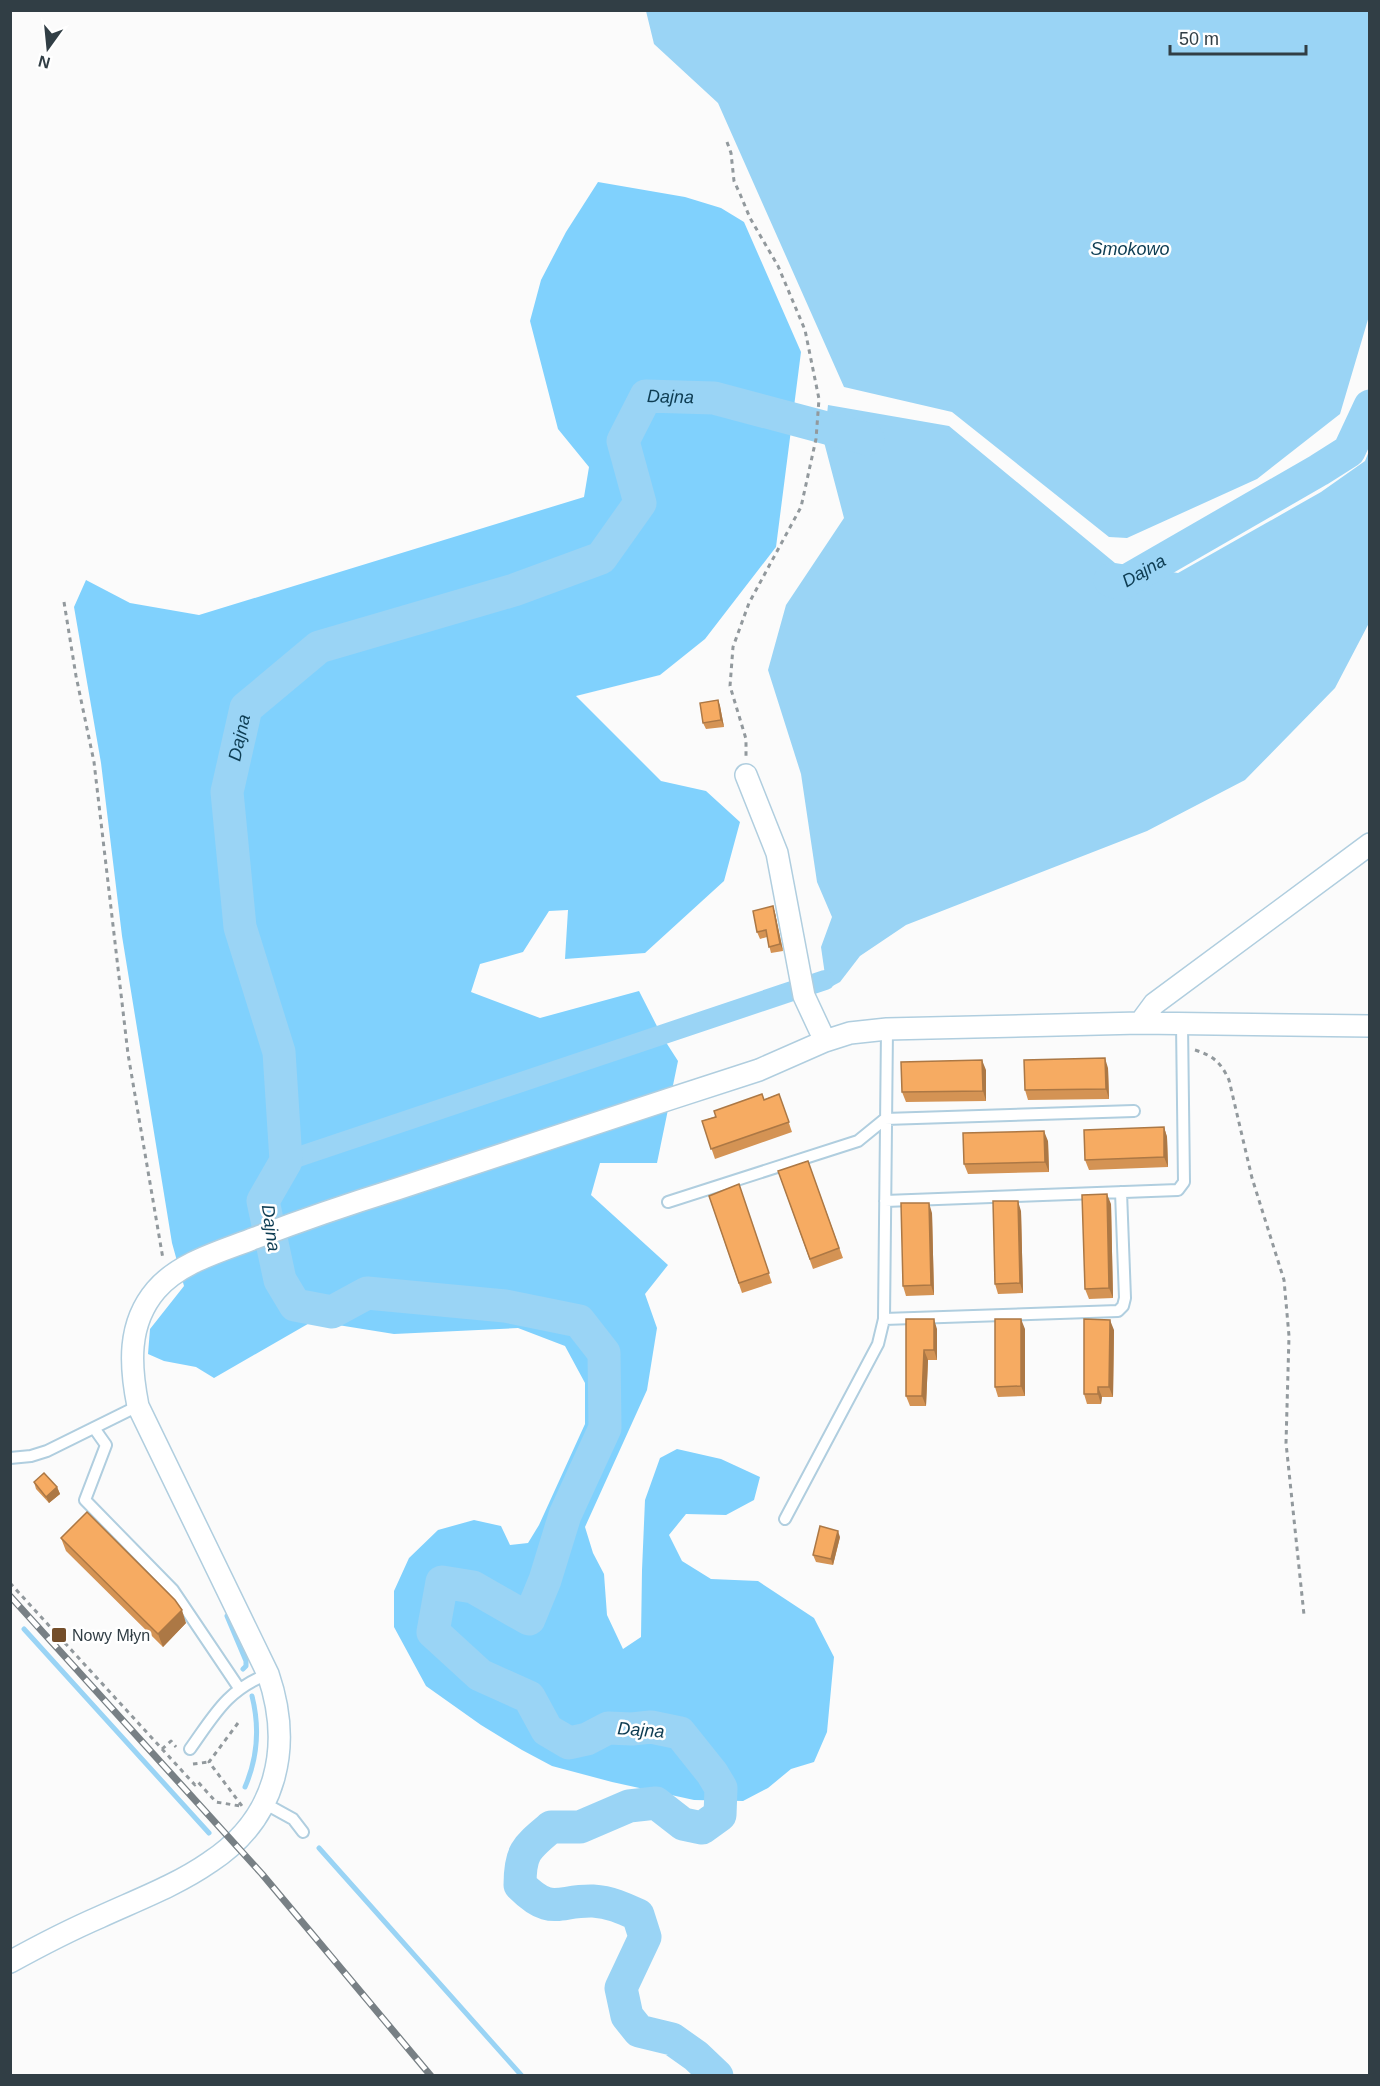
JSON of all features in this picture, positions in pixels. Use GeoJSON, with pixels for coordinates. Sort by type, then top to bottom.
{"type":"FeatureCollection","features":[{"type":"Feature","properties":{"kind":"street"},"geometry":{"type":"LineString","coordinates":[[746,775],[777,853],[804,996],[825,1041]]}},
{"type":"Feature","properties":{"kind":"street"},"geometry":{"type":"LineString","coordinates":[[1140,1023],[1154,1004],[1370,844]]}},
{"type":"Feature","properties":{"kind":"street"},"geometry":{"type":"LineString","coordinates":[[10,1962],[204,1867],[241,1837],[256,1805],[275,1775],[280,1740],[279,1712],[268,1674],[138,1406],[132,1374],[132,1346],[138,1319],[157,1289],[180,1270],[228,1248],[309,1218],[759,1070],[825,1041],[850,1033],[887,1029],[1140,1023],[1183,1034],[1370,1026]]}},
{"type":"Feature","properties":{"kind":"lane"},"geometry":{"type":"LineString","coordinates":[[785,1519],[878,1344],[884,1319],[887,1029]]}},
{"type":"Feature","properties":{"kind":"lane"},"geometry":{"type":"LineString","coordinates":[[885,1201],[1178,1190],[1184,1182],[1183,1034]]}},
{"type":"Feature","properties":{"kind":"lane"},"geometry":{"type":"LineString","coordinates":[[668,1202],[858,1141],[885,1119],[1134,1111]]}},
{"type":"Feature","properties":{"kind":"lane"},"geometry":{"type":"LineString","coordinates":[[884,1319],[1118,1311],[1123,1306],[1125,1298],[1121,1192]]}},
{"type":"Feature","properties":{"kind":"lane"},"geometry":{"type":"LineString","coordinates":[[10,1458],[31,1456],[47,1451],[138,1406]]}},
{"type":"Feature","properties":{"kind":"lane"},"geometry":{"type":"LineString","coordinates":[[94,1428],[106,1445],[85,1500],[173,1590],[239,1688]]}},
{"type":"Feature","properties":{"kind":"lane"},"geometry":{"type":"LineString","coordinates":[[190,1749],[222,1705],[239,1688],[268,1674]]}},
{"type":"Feature","properties":{"kind":"lane"},"geometry":{"type":"LineString","coordinates":[[256,1805],[293,1819],[303,1832]]}},
{"type":"Feature","properties":{"kind":"path"},"geometry":{"type":"LineString","coordinates":[[727,142],[731,153],[734,180],[750,218],[778,266],[805,330],[819,399],[816,439],[801,507],[749,603],[733,647],[730,686],[746,739],[746,775]]}},
{"type":"Feature","properties":{"kind":"path"},"geometry":{"type":"LineString","coordinates":[[64,602],[76,676],[94,762],[128,1054],[160,1246],[168,1280]]}},
{"type":"Feature","properties":{"kind":"path"},"geometry":{"type":"LineString","coordinates":[[1183,1034],[1222,1065],[1229,1080],[1252,1178],[1284,1280],[1289,1336],[1286,1443],[1304,1615]]}},
{"type":"Feature","properties":{"kind":"path"},"geometry":{"type":"LineString","coordinates":[[10,1582],[195,1785],[198,1782],[216,1802],[242,1806],[256,1805]]}},
{"type":"Feature","properties":{"kind":"path"},"geometry":{"type":"LineString","coordinates":[[238,1723],[209,1762],[242,1806]]}},
{"type":"Feature","properties":{"kind":"path"},"geometry":{"type":"LineString","coordinates":[[162,1749],[171,1741],[175,1746]]}},
{"type":"Feature","properties":{"kind":"shaded area"},"geometry":{"type":"Polygon","coordinates":[[[598,182],[685,197],[721,208],[744,222],[801,352],[776,547],[705,639],[660,675],[576,696],[661,781],[706,791],[740,822],[724,881],[645,953],[565,959],[568,910],[549,911],[523,952],[480,964],[471,992],[540,1018],[639,991],[662,1036],[678,1061],[657,1163],[600,1163],[591,1195],[668,1265],[645,1294],[657,1328],[647,1390],[585,1527],[593,1553],[604,1574],[607,1615],[623,1649],[641,1637],[645,1500],[660,1458],[677,1449],[721,1459],[760,1477],[754,1500],[726,1515],[686,1514],[669,1535],[682,1561],[711,1579],[758,1581],[814,1618],[834,1657],[827,1732],[814,1762],[791,1769],[768,1788],[743,1801],[694,1800],[552,1766],[481,1725],[426,1686],[394,1627],[394,1591],[409,1558],[438,1530],[474,1520],[501,1526],[510,1545],[528,1543],[539,1525],[585,1424],[585,1383],[565,1346],[518,1328],[394,1334],[313,1321],[214,1378],[196,1367],[164,1361],[148,1354],[150,1329],[184,1286],[172,1243],[122,936],[101,763],[74,607],[86,580],[130,603],[199,615],[584,497],[589,467],[558,429],[530,321],[541,280],[566,232],[598,182]]]}},
{"type":"Feature","properties":{"kind":"water","name":"Smokowo"},"geometry":{"type":"Polygon","coordinates":[[[646,11],[1369,11],[1369,316],[1340,414],[1257,479],[1127,538],[1109,537],[952,412],[844,387],[718,103],[654,44],[646,11]]]}},
{"type":"Feature","properties":{"kind":"water"},"geometry":{"type":"Polygon","coordinates":[[[828,405],[949,426],[1115,563],[1178,573],[1321,492],[1365,461],[1369,451],[1369,623],[1335,688],[1245,780],[1147,831],[906,925],[860,956],[840,982],[827,989],[821,947],[832,917],[817,882],[801,774],[768,670],[786,605],[844,518],[824,442],[828,405]]]}},
{"type":"Feature","properties":{"kind":"building"},"geometry":{"type":"Polygon","coordinates":[[[718,700],[721,720],[703,723],[700,703],[718,700]]]}},
{"type":"Feature","properties":{"kind":"building"},"geometry":{"type":"Polygon","coordinates":[[[773,906],[780,944],[769,947],[766,930],[757,932],[753,911],[773,906]]]}},
{"type":"Feature","properties":{"kind":"building"},"geometry":{"type":"Polygon","coordinates":[[[1105,1058],[1106,1089],[1025,1090],[1024,1060],[1105,1058]]]}},
{"type":"Feature","properties":{"kind":"building"},"geometry":{"type":"Polygon","coordinates":[[[982,1060],[983,1091],[902,1092],[901,1062],[982,1060]]]}},
{"type":"Feature","properties":{"kind":"building"},"geometry":{"type":"Polygon","coordinates":[[[762,1094],[764,1100],[779,1094],[789,1122],[711,1149],[702,1121],[716,1117],[714,1111],[762,1094]]]}},
{"type":"Feature","properties":{"kind":"building"},"geometry":{"type":"Polygon","coordinates":[[[1164,1127],[1164,1157],[1085,1160],[1084,1130],[1164,1127]]]}},
{"type":"Feature","properties":{"kind":"building"},"geometry":{"type":"Polygon","coordinates":[[[1044,1131],[1045,1162],[964,1164],[963,1133],[1044,1131]]]}},
{"type":"Feature","properties":{"kind":"building"},"geometry":{"type":"Polygon","coordinates":[[[808,1161],[839,1248],[810,1259],[778,1171],[808,1161]]]}},
{"type":"Feature","properties":{"kind":"building"},"geometry":{"type":"Polygon","coordinates":[[[739,1184],[769,1273],[739,1283],[709,1196],[739,1184]]]}},
{"type":"Feature","properties":{"kind":"building"},"geometry":{"type":"Polygon","coordinates":[[[1107,1194],[1109,1288],[1085,1289],[1082,1195],[1107,1194]]]}},
{"type":"Feature","properties":{"kind":"building"},"geometry":{"type":"Polygon","coordinates":[[[993,1201],[1018,1201],[1020,1283],[995,1284],[993,1201]]]}},
{"type":"Feature","properties":{"kind":"building"},"geometry":{"type":"Polygon","coordinates":[[[901,1203],[929,1203],[931,1285],[903,1286],[901,1203]]]}},
{"type":"Feature","properties":{"kind":"building"},"geometry":{"type":"Polygon","coordinates":[[[906,1319],[934,1319],[934,1350],[924,1350],[922,1396],[906,1396],[906,1319]]]}},
{"type":"Feature","properties":{"kind":"building"},"geometry":{"type":"Polygon","coordinates":[[[995,1319],[1021,1319],[1021,1386],[995,1387],[995,1319]]]}},
{"type":"Feature","properties":{"kind":"building"},"geometry":{"type":"Polygon","coordinates":[[[1084,1319],[1110,1320],[1109,1387],[1098,1387],[1098,1394],[1084,1394],[1084,1319]]]}},
{"type":"Feature","properties":{"kind":"building"},"geometry":{"type":"Polygon","coordinates":[[[44,1473],[57,1487],[46,1497],[34,1482],[44,1473]]]}},
{"type":"Feature","properties":{"kind":"building"},"geometry":{"type":"Polygon","coordinates":[[[87,1512],[175,1600],[182,1610],[158,1634],[61,1538],[87,1512]]]}},
{"type":"Feature","properties":{"kind":"building"},"geometry":{"type":"Polygon","coordinates":[[[820,1526],[838,1531],[831,1559],[813,1555],[820,1526]]]}},
{"type":"Feature","properties":{"kind":"waterway","name":"Dajna"},"geometry":{"type":"LineString","coordinates":[[717,2076],[696,2056],[672,2039],[639,2031],[627,2016],[621,1988],[645,1937],[638,1915],[616,1906],[593,1901],[548,1904],[531,1895],[520,1885],[521,1865],[526,1852],[551,1827],[580,1827],[629,1806],[656,1803],[683,1824],[702,1828],[720,1815],[721,1788],[712,1773],[680,1733],[651,1727],[608,1728],[587,1739],[569,1743],[547,1730],[529,1697],[480,1675],[433,1632],[442,1582],[473,1587],[529,1619],[545,1580],[565,1515],[605,1428],[604,1353],[579,1321],[505,1306],[367,1293],[332,1312],[295,1305],[280,1280],[263,1201],[286,1161],[279,1052],[240,927],[227,792],[246,708],[319,647],[514,590],[601,558],[640,503],[623,441],[646,396],[714,398],[868,439]]}},
{"type":"Feature","properties":{"kind":"waterway","name":"Dajna"},"geometry":{"type":"LineString","coordinates":[[1110,580],[1121,584],[1349,451],[1370,406]]}},
{"type":"Feature","properties":{"kind":"waterway"},"geometry":{"type":"LineString","coordinates":[[286,1161],[825,980]]}},
{"type":"Feature","properties":{"kind":"waterway"},"geometry":{"type":"LineString","coordinates":[[227,1616],[246,1661],[243,1669]]}},
{"type":"Feature","properties":{"kind":"waterway"},"geometry":{"type":"LineString","coordinates":[[24,1629],[209,1833]]}},
{"type":"Feature","properties":{"kind":"waterway"},"geometry":{"type":"LineString","coordinates":[[245,1787],[253,1765],[257,1731],[252,1696]]}},
{"type":"Feature","properties":{"kind":"waterway"},"geometry":{"type":"LineString","coordinates":[[319,1848],[522,2076]]}},
{"type":"Feature","properties":{"kind":"railway"},"geometry":{"type":"LineString","coordinates":[[10,1596],[262,1874],[431,2076]]}},
{"type":"Feature","properties":{"kind":"place","name":"Nowy Młyn"},"geometry":{"type":"Point","coordinates":[59,1635]}}]}
